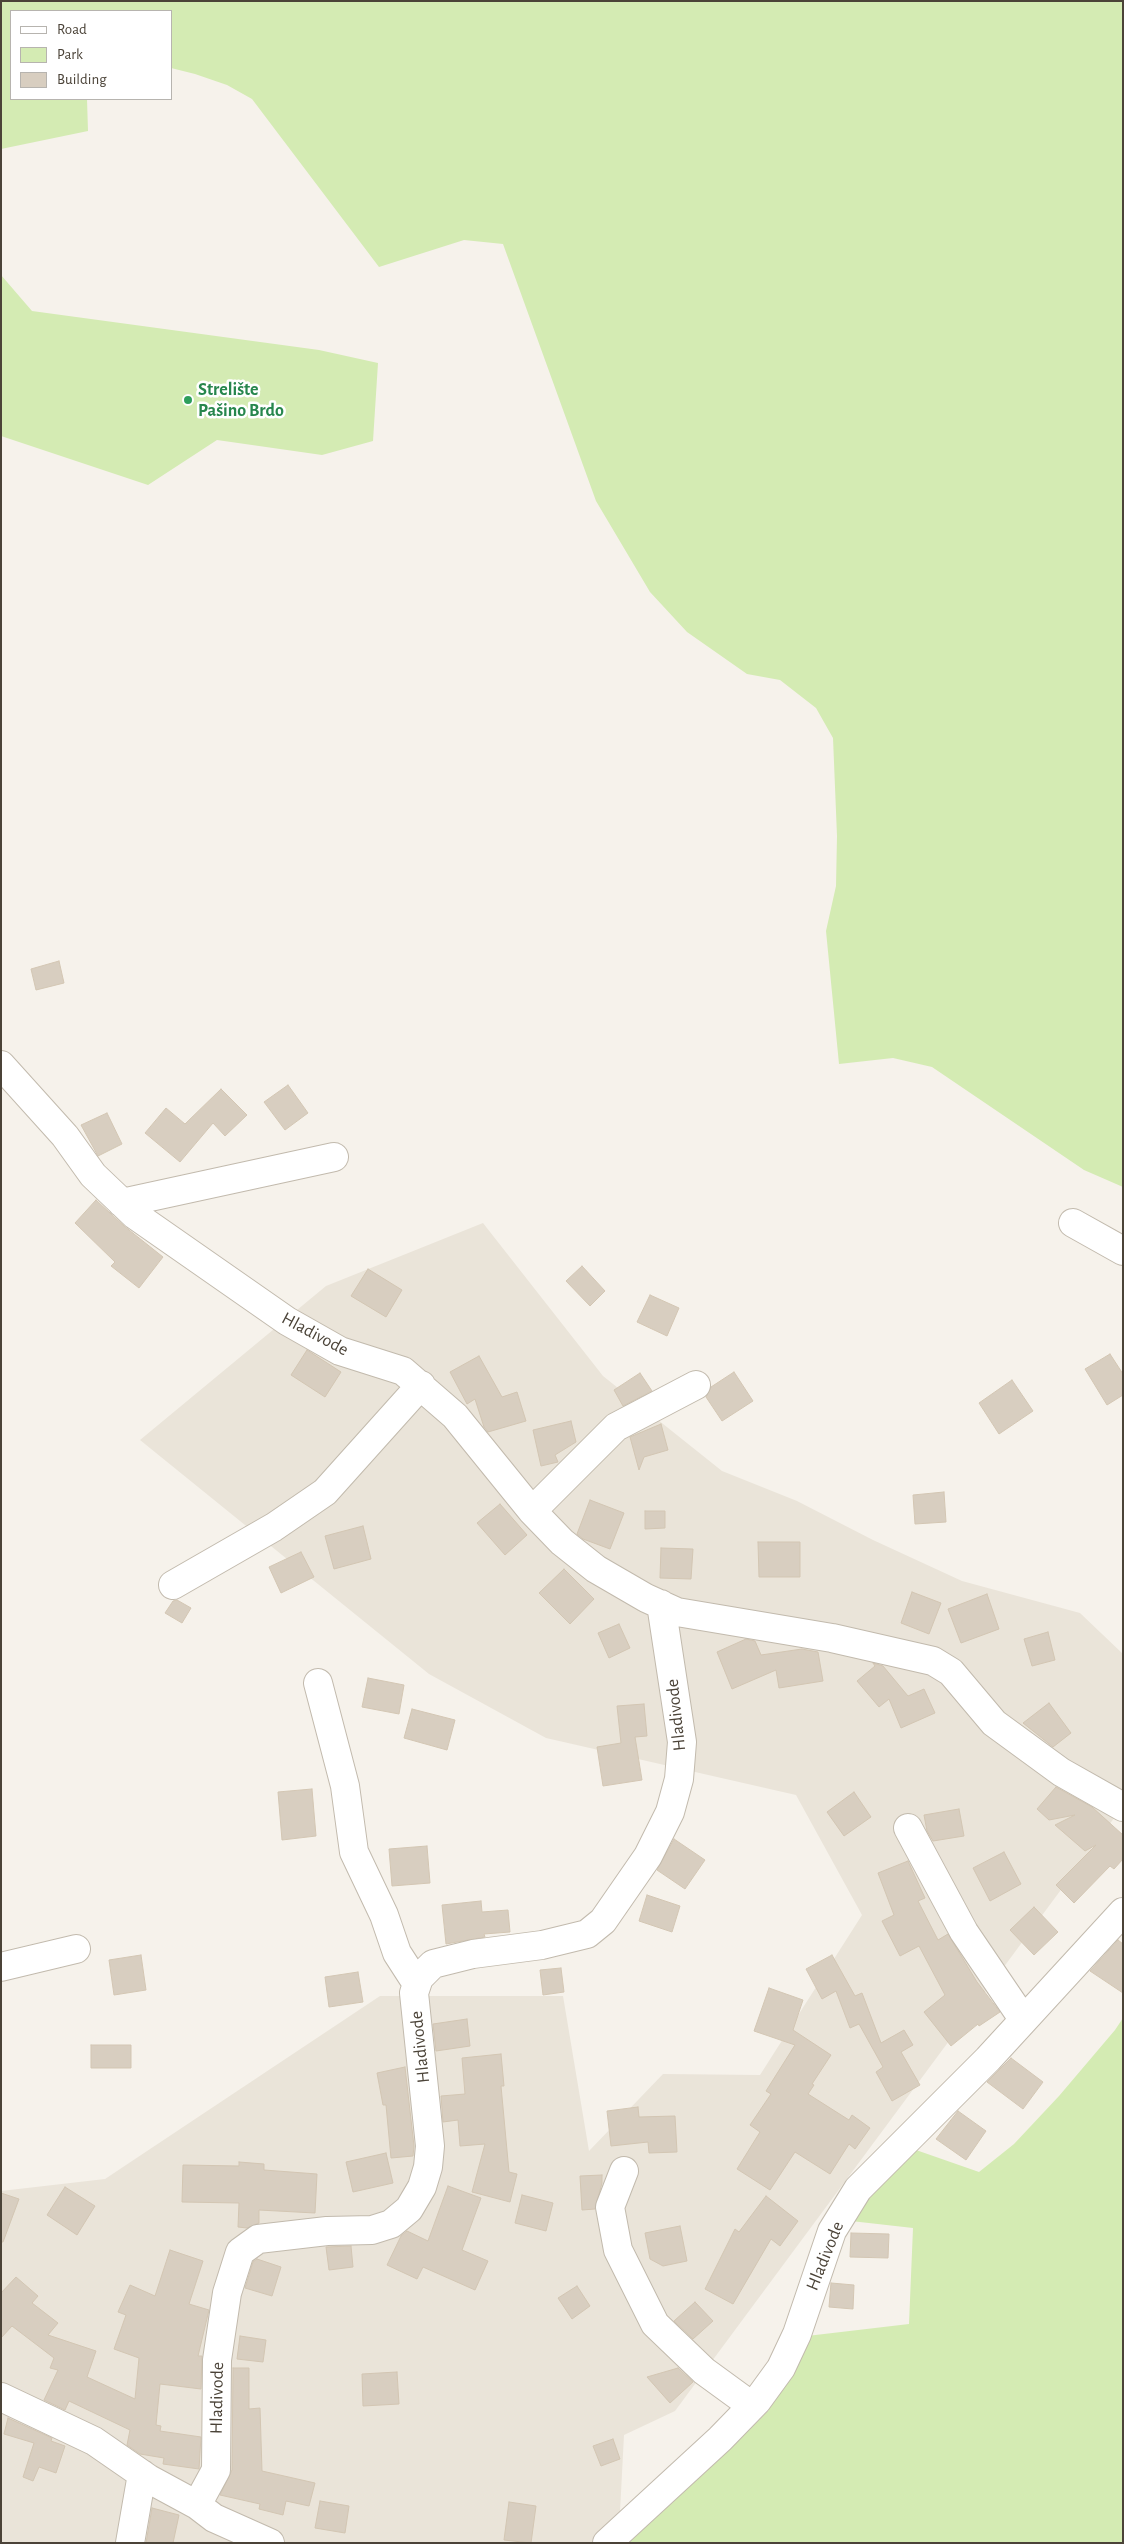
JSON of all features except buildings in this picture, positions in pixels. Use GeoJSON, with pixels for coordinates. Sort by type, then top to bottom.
{"type":"FeatureCollection","features":[{"type":"Feature","properties":{"kind":"street","name":"Hladivode"},"geometry":{"type":"LineString","coordinates":[[1,1065],[65,1136],[93,1175],[135,1215],[287,1321],[340,1351],[404,1371],[455,1416],[532,1511],[562,1542],[596,1569],[646,1598],[677,1612],[832,1638],[933,1661],[951,1672],[994,1723],[1061,1772],[1123,1807]]}},
{"type":"Feature","properties":{"kind":"street"},"geometry":{"type":"LineString","coordinates":[[122,1203],[334,1157]]}},
{"type":"Feature","properties":{"kind":"street"},"geometry":{"type":"LineString","coordinates":[[1074,1223],[1123,1251]]}},
{"type":"Feature","properties":{"kind":"street"},"geometry":{"type":"LineString","coordinates":[[532,1511],[616,1427],[696,1384]]}},
{"type":"Feature","properties":{"kind":"street"},"geometry":{"type":"LineString","coordinates":[[173,1585],[274,1527],[325,1492],[421,1385]]}},
{"type":"Feature","properties":{"kind":"street","name":"Hladivode"},"geometry":{"type":"LineString","coordinates":[[197,2505],[216,2470],[217,2360],[227,2293],[240,2252],[258,2239],[327,2231],[372,2230],[391,2224],[409,2209],[422,2187],[428,2167],[430,2146],[414,1994],[419,1978],[433,1964],[473,1954],[542,1945],[587,1934],[603,1921],[648,1856],[670,1812],[679,1779],[682,1742],[661,1604]]}},
{"type":"Feature","properties":{"kind":"street"},"geometry":{"type":"LineString","coordinates":[[318,1683],[344,1786],[354,1852],[384,1915],[397,1953],[417,1984]]}},
{"type":"Feature","properties":{"kind":"street"},"geometry":{"type":"LineString","coordinates":[[908,1828],[964,1932],[1024,2019]]}},
{"type":"Feature","properties":{"kind":"street","name":"Hladivode"},"geometry":{"type":"LineString","coordinates":[[606,2543],[660,2495],[752,2406],[781,2368],[797,2334],[832,2231],[858,2189],[988,2059],[1123,1912]]}},
{"type":"Feature","properties":{"kind":"street"},"geometry":{"type":"LineString","coordinates":[[1,1967],[76,1949]]}},
{"type":"Feature","properties":{"kind":"street"},"geometry":{"type":"LineString","coordinates":[[624,2171],[610,2206],[616,2241],[618,2250],[655,2324],[704,2371],[752,2406]]}},
{"type":"Feature","properties":{"kind":"street"},"geometry":{"type":"LineString","coordinates":[[1,2397],[94,2441],[142,2474],[197,2505],[214,2518],[270,2543]]}},
{"type":"Feature","properties":{"kind":"street"},"geometry":{"type":"LineString","coordinates":[[130,2543],[142,2474]]}},
{"type":"Feature","properties":{"kind":"shaded area"},"geometry":{"type":"Polygon","coordinates":[[[483,1223],[603,1376],[722,1471],[797,1501],[873,1540],[962,1581],[1080,1613],[1123,1654],[1123,1806],[675,2411],[624,2435],[619,2531],[612,2543],[1,2543],[1,2191],[105,2179],[380,1996],[563,1996],[589,2151],[663,2074],[760,2075],[862,1915],[796,1795],[546,1738],[429,1674],[140,1440],[326,1286],[483,1223]]]}},
{"type":"Feature","properties":{"kind":"green space"},"geometry":{"type":"Polygon","coordinates":[[[1,1],[1123,1],[1123,1187],[1084,1170],[932,1067],[893,1058],[839,1064],[826,931],[836,886],[837,836],[833,738],[816,708],[780,680],[747,674],[687,632],[650,592],[596,501],[503,244],[464,240],[379,267],[252,99],[227,85],[172,68],[172,10],[10,10],[10,100],[87,100],[88,131],[1,149],[1,1]]]}},
{"type":"Feature","properties":{"kind":"green space","name":"Strelište Pašino Brdo"},"geometry":{"type":"Polygon","coordinates":[[[1,275],[32,311],[319,350],[378,363],[373,441],[322,455],[217,440],[148,485],[1,436],[1,275]]]}},
{"type":"Feature","properties":{"kind":"green space"},"geometry":{"type":"Polygon","coordinates":[[[1123,2018],[1123,2543],[623,2543],[733,2446],[768,2411],[807,2336],[909,2324],[913,2228],[851,2221],[870,2193],[916,2150],[979,2172],[1014,2144],[1059,2096],[1123,2018]]]}},
{"type":"Feature","properties":{"kind":"place","name":"Strelište Pašino Brdo"},"geometry":{"type":"Point","coordinates":[188,400]}}]}
